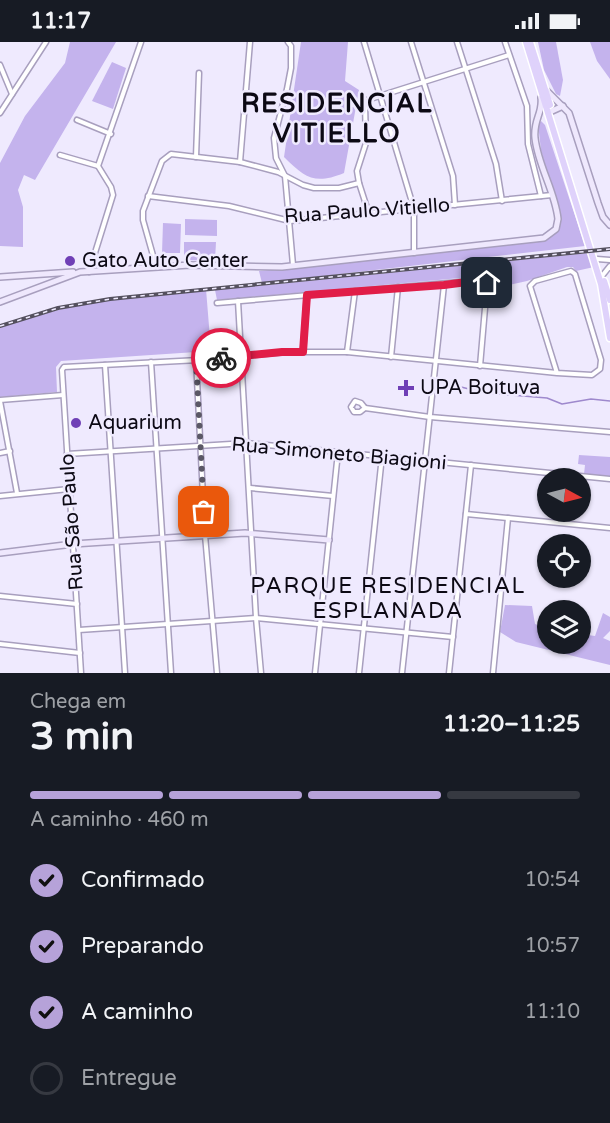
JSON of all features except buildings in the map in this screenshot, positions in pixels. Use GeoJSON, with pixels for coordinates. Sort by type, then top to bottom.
{"type":"FeatureCollection","features":[{"type":"Feature","properties":{"kind":"main road"},"geometry":{"type":"LineString","coordinates":[[0,277],[156,267],[293,266],[546,238],[555,230],[558,214],[536,144],[535,121],[542,107],[542,87],[526,42]]}},
{"type":"Feature","properties":{"kind":"main road"},"geometry":{"type":"LineString","coordinates":[[530,42],[550,113],[610,300]]}},
{"type":"Feature","properties":{"kind":"main road"},"geometry":{"type":"LineString","coordinates":[[542,87],[566,108],[600,210],[610,225]]}},
{"type":"Feature","properties":{"kind":"main road"},"geometry":{"type":"LineString","coordinates":[[535,121],[542,114],[550,113],[563,106]]}},
{"type":"Feature","properties":{"kind":"main road"},"geometry":{"type":"LineString","coordinates":[[595,258],[606,306],[610,338]]}},
{"type":"Feature","properties":{"kind":"main road"},"geometry":{"type":"LineString","coordinates":[[0,302],[80,272]]}},
{"type":"Feature","properties":{"kind":"main road"},"geometry":{"type":"LineString","coordinates":[[50,274],[53,282]]}},
{"type":"Feature","properties":{"kind":"main road"},"geometry":{"type":"LineString","coordinates":[[0,553],[73,544],[251,532],[329,540]]}},
{"type":"Feature","properties":{"kind":"street"},"geometry":{"type":"LineString","coordinates":[[0,113],[46,42]]}},
{"type":"Feature","properties":{"kind":"street"},"geometry":{"type":"LineString","coordinates":[[98,166],[141,42]]}},
{"type":"Feature","properties":{"kind":"street"},"geometry":{"type":"LineString","coordinates":[[240,162],[250,42]]}},
{"type":"Feature","properties":{"kind":"street"},"geometry":{"type":"LineString","coordinates":[[364,42],[414,209],[414,254]]}},
{"type":"Feature","properties":{"kind":"street"},"geometry":{"type":"LineString","coordinates":[[411,42],[453,176],[455,205]]}},
{"type":"Feature","properties":{"kind":"street"},"geometry":{"type":"LineString","coordinates":[[458,42],[496,164],[502,201]]}},
{"type":"Feature","properties":{"kind":"street"},"geometry":{"type":"LineString","coordinates":[[505,42],[527,106],[528,144],[542,196]]}},
{"type":"Feature","properties":{"kind":"street"},"geometry":{"type":"LineString","coordinates":[[289,44],[291,68],[274,135],[276,158],[285,176],[293,266]]}},
{"type":"Feature","properties":{"kind":"street"},"geometry":{"type":"LineString","coordinates":[[369,214],[357,171],[366,143],[365,104],[367,100],[509,55]]}},
{"type":"Feature","properties":{"kind":"street"},"geometry":{"type":"LineString","coordinates":[[0,65],[12,95]]}},
{"type":"Feature","properties":{"kind":"street"},"geometry":{"type":"LineString","coordinates":[[196,157],[199,73]]}},
{"type":"Feature","properties":{"kind":"street"},"geometry":{"type":"LineString","coordinates":[[77,120],[111,134]]}},
{"type":"Feature","properties":{"kind":"street"},"geometry":{"type":"LineString","coordinates":[[156,267],[143,220],[143,211],[166,156],[177,154],[240,162],[278,172],[314,188],[339,188],[359,183]]}},
{"type":"Feature","properties":{"kind":"street"},"geometry":{"type":"LineString","coordinates":[[60,155],[98,166],[111,187],[113,195],[88,272]]}},
{"type":"Feature","properties":{"kind":"street","name":"Rua Paulo Vitiello"},"geometry":{"type":"LineString","coordinates":[[148,196],[229,206],[290,221],[552,195]]}},
{"type":"Feature","properties":{"kind":"street"},"geometry":{"type":"LineString","coordinates":[[595,258],[610,260]]}},
{"type":"Feature","properties":{"kind":"street"},"geometry":{"type":"LineString","coordinates":[[602,276],[610,266]]}},
{"type":"Feature","properties":{"kind":"street"},"geometry":{"type":"LineString","coordinates":[[125,673],[105,365],[241,357],[282,352],[347,352],[480,366],[557,373],[594,375],[600,369],[601,360],[575,274],[572,271],[535,281],[531,285],[557,373]]}},
{"type":"Feature","properties":{"kind":"street"},"geometry":{"type":"LineString","coordinates":[[217,303],[482,280],[488,285],[480,366]]}},
{"type":"Feature","properties":{"kind":"street"},"geometry":{"type":"LineString","coordinates":[[402,673],[444,285]]}},
{"type":"Feature","properties":{"kind":"street"},"geometry":{"type":"LineString","coordinates":[[391,357],[398,287]]}},
{"type":"Feature","properties":{"kind":"street"},"geometry":{"type":"LineString","coordinates":[[347,352],[355,291]]}},
{"type":"Feature","properties":{"kind":"street"},"geometry":{"type":"LineString","coordinates":[[303,352],[307,295]]}},
{"type":"Feature","properties":{"kind":"street"},"geometry":{"type":"LineString","coordinates":[[238,301],[261,673]]}},
{"type":"Feature","properties":{"kind":"street"},"geometry":{"type":"LineString","coordinates":[[196,360],[205,535],[217,673]]}},
{"type":"Feature","properties":{"kind":"street"},"geometry":{"type":"LineString","coordinates":[[151,362],[171,673]]}},
{"type":"Feature","properties":{"kind":"street","name":"Rua São Paulo"},"geometry":{"type":"LineString","coordinates":[[81,673],[62,370],[66,366],[105,365]]}},
{"type":"Feature","properties":{"kind":"street"},"geometry":{"type":"LineString","coordinates":[[17,493],[0,400],[63,395]]}},
{"type":"Feature","properties":{"kind":"street"},"geometry":{"type":"LineString","coordinates":[[365,408],[430,417],[610,432]]}},
{"type":"Feature","properties":{"kind":"street","name":"Rua Simoneto Biagioni"},"geometry":{"type":"LineString","coordinates":[[67,454],[247,443],[610,479]]}},
{"type":"Feature","properties":{"kind":"street"},"geometry":{"type":"LineString","coordinates":[[0,453],[10,451]]}},
{"type":"Feature","properties":{"kind":"street"},"geometry":{"type":"LineString","coordinates":[[315,673],[338,452]]}},
{"type":"Feature","properties":{"kind":"street"},"geometry":{"type":"LineString","coordinates":[[359,673],[382,456]]}},
{"type":"Feature","properties":{"kind":"street"},"geometry":{"type":"LineString","coordinates":[[449,673],[471,465]]}},
{"type":"Feature","properties":{"kind":"street"},"geometry":{"type":"LineString","coordinates":[[250,488],[333,496]]}},
{"type":"Feature","properties":{"kind":"street"},"geometry":{"type":"LineString","coordinates":[[0,496],[69,489]]}},
{"type":"Feature","properties":{"kind":"street"},"geometry":{"type":"LineString","coordinates":[[466,514],[610,528]]}},
{"type":"Feature","properties":{"kind":"street"},"geometry":{"type":"LineString","coordinates":[[493,673],[508,518]]}},
{"type":"Feature","properties":{"kind":"street"},"geometry":{"type":"LineString","coordinates":[[0,596],[77,604]]}},
{"type":"Feature","properties":{"kind":"street"},"geometry":{"type":"LineString","coordinates":[[79,630],[256,618],[453,637]]}},
{"type":"Feature","properties":{"kind":"street"},"geometry":{"type":"LineString","coordinates":[[0,644],[80,653]]}},
{"type":"Feature","properties":{"kind":"shaded area"},"geometry":{"type":"Polygon","coordinates":[[[70,42],[116,42],[35,180],[24,175],[18,190],[23,207],[23,247],[0,246],[0,163],[25,116],[65,63],[70,42]]]}},
{"type":"Feature","properties":{"kind":"shaded area"},"geometry":{"type":"Polygon","coordinates":[[[301,42],[348,42],[345,81],[359,90],[344,173],[325,179],[305,174],[284,157],[301,42]]]}},
{"type":"Feature","properties":{"kind":"shaded area"},"geometry":{"type":"Polygon","coordinates":[[[538,42],[556,42],[563,80],[560,96],[556,94],[544,70],[538,42]]]}},
{"type":"Feature","properties":{"kind":"shaded area"},"geometry":{"type":"Polygon","coordinates":[[[590,42],[610,42],[610,79],[597,61],[590,42]]]}},
{"type":"Feature","properties":{"kind":"shaded area"},"geometry":{"type":"Polygon","coordinates":[[[112,62],[126,68],[113,109],[92,101],[112,62]]]}},
{"type":"Feature","properties":{"kind":"shaded area"},"geometry":{"type":"Polygon","coordinates":[[[541,121],[545,125],[585,246],[262,283],[259,271],[542,241],[556,233],[561,220],[541,150],[538,124],[541,121]]]}},
{"type":"Feature","properties":{"kind":"shaded area"},"geometry":{"type":"Polygon","coordinates":[[[185,219],[217,220],[217,236],[185,235],[185,219]]]}},
{"type":"Feature","properties":{"kind":"shaded area"},"geometry":{"type":"Polygon","coordinates":[[[163,223],[181,224],[180,253],[162,253],[163,223]]]}},
{"type":"Feature","properties":{"kind":"shaded area"},"geometry":{"type":"Polygon","coordinates":[[[184,242],[216,242],[215,261],[184,260],[184,242]]]}},
{"type":"Feature","properties":{"kind":"shaded area"},"geometry":{"type":"Polygon","coordinates":[[[589,253],[594,267],[576,271],[573,267],[567,267],[509,285],[502,270],[482,276],[217,300],[215,290],[589,253]]]}},
{"type":"Feature","properties":{"kind":"shaded area"},"geometry":{"type":"Polygon","coordinates":[[[206,289],[211,351],[61,361],[56,367],[57,392],[0,397],[0,328],[50,312],[102,301],[206,289]]]}},
{"type":"Feature","properties":{"kind":"shaded area"},"geometry":{"type":"Polygon","coordinates":[[[579,455],[610,457],[610,477],[591,475],[591,468],[585,468],[585,465],[578,464],[579,455]]]}},
{"type":"Feature","properties":{"kind":"shaded area"},"geometry":{"type":"Polygon","coordinates":[[[505,605],[532,606],[537,625],[537,647],[516,642],[500,632],[505,605]]]}},
{"type":"Feature","properties":{"kind":"shaded area"},"geometry":{"type":"Polygon","coordinates":[[[603,613],[610,617],[610,631],[603,638],[610,641],[610,665],[565,654],[591,654],[591,635],[595,636],[603,613]]]}},
{"type":"Feature","properties":{"kind":"waterway"},"geometry":{"type":"LineString","coordinates":[[453,385],[485,393],[547,398],[562,404],[591,399],[610,401]]}},
{"type":"Feature","properties":{"kind":"railway"},"geometry":{"type":"LineString","coordinates":[[0,326],[58,308],[110,299],[610,249]]}},
{"type":"Feature","properties":{"kind":"way so far"},"geometry":{"type":"LineString","coordinates":[[204,512],[196,360],[221,358]]}},
{"type":"Feature","properties":{"kind":"place","name":"Gato Auto Center"},"geometry":{"type":"Point","coordinates":[70,261]}},
{"type":"Feature","properties":{"kind":"place","name":"UPA Boituva"},"geometry":{"type":"Point","coordinates":[406,388]}},
{"type":"Feature","properties":{"kind":"place","name":"Aquarium"},"geometry":{"type":"Point","coordinates":[76,423]}},
{"type":"Feature","properties":{"kind":"district","name":"RESIDENCIAL VITIELLO"},"geometry":{"type":"Point","coordinates":[337,118]}},
{"type":"Feature","properties":{"kind":"district","name":"PARQUE RESIDENCIAL ESPLANADA"},"geometry":{"type":"Point","coordinates":[388,598]}},
{"type":"Feature","properties":{"kind":"route"},"geometry":{"type":"LineString","coordinates":[[221,358],[303,352],[307,295],[482,280],[487,283]]}}]}
